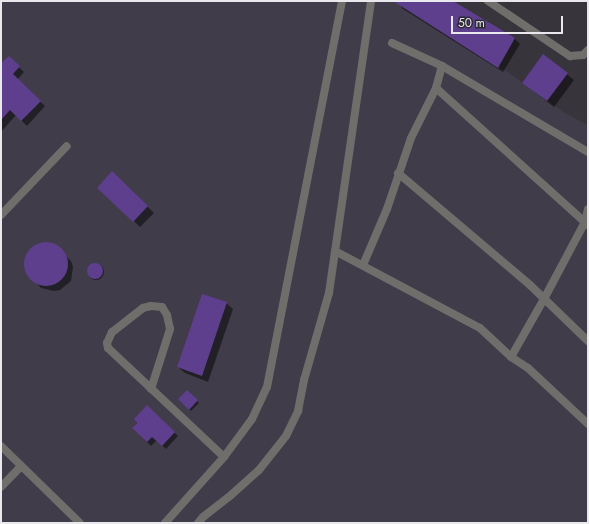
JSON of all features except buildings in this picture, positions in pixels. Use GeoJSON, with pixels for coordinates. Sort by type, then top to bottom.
{"type":"FeatureCollection","features":[{"type":"Feature","properties":{"kind":"lane"},"geometry":{"type":"LineString","coordinates":[[165,523],[224,457],[252,419],[267,387],[342,1]]}},
{"type":"Feature","properties":{"kind":"lane"},"geometry":{"type":"LineString","coordinates":[[198,523],[203,517],[230,496],[259,470],[291,426],[298,411],[304,380],[328,292],[371,1]]}},
{"type":"Feature","properties":{"kind":"lane"},"geometry":{"type":"LineString","coordinates":[[488,1],[570,56],[583,55],[588,50]]}},
{"type":"Feature","properties":{"kind":"lane"},"geometry":{"type":"LineString","coordinates":[[392,43],[442,66],[588,152]]}},
{"type":"Feature","properties":{"kind":"lane"},"geometry":{"type":"LineString","coordinates":[[363,265],[387,209],[411,138],[436,88],[442,66]]}},
{"type":"Feature","properties":{"kind":"lane"},"geometry":{"type":"LineString","coordinates":[[436,88],[586,223]]}},
{"type":"Feature","properties":{"kind":"lane"},"geometry":{"type":"LineString","coordinates":[[1,215],[67,146]]}},
{"type":"Feature","properties":{"kind":"lane"},"geometry":{"type":"LineString","coordinates":[[398,173],[544,299],[588,341]]}},
{"type":"Feature","properties":{"kind":"lane"},"geometry":{"type":"LineString","coordinates":[[511,357],[586,223],[588,209]]}},
{"type":"Feature","properties":{"kind":"lane"},"geometry":{"type":"LineString","coordinates":[[335,251],[480,328],[511,357],[528,368],[588,424]]}},
{"type":"Feature","properties":{"kind":"lane"},"geometry":{"type":"LineString","coordinates":[[151,389],[170,329],[167,316],[162,307],[150,306],[143,308],[112,332],[107,343],[108,348],[151,389],[224,457]]}},
{"type":"Feature","properties":{"kind":"lane"},"geometry":{"type":"LineString","coordinates":[[1,446],[80,523]]}},
{"type":"Feature","properties":{"kind":"lane"},"geometry":{"type":"LineString","coordinates":[[1,487],[21,466]]}},
{"type":"Feature","properties":{"kind":"shaded area"},"geometry":{"type":"Polygon","coordinates":[[[1,1],[408,1],[565,113],[588,125],[588,523],[1,523],[1,1]]]}}]}
